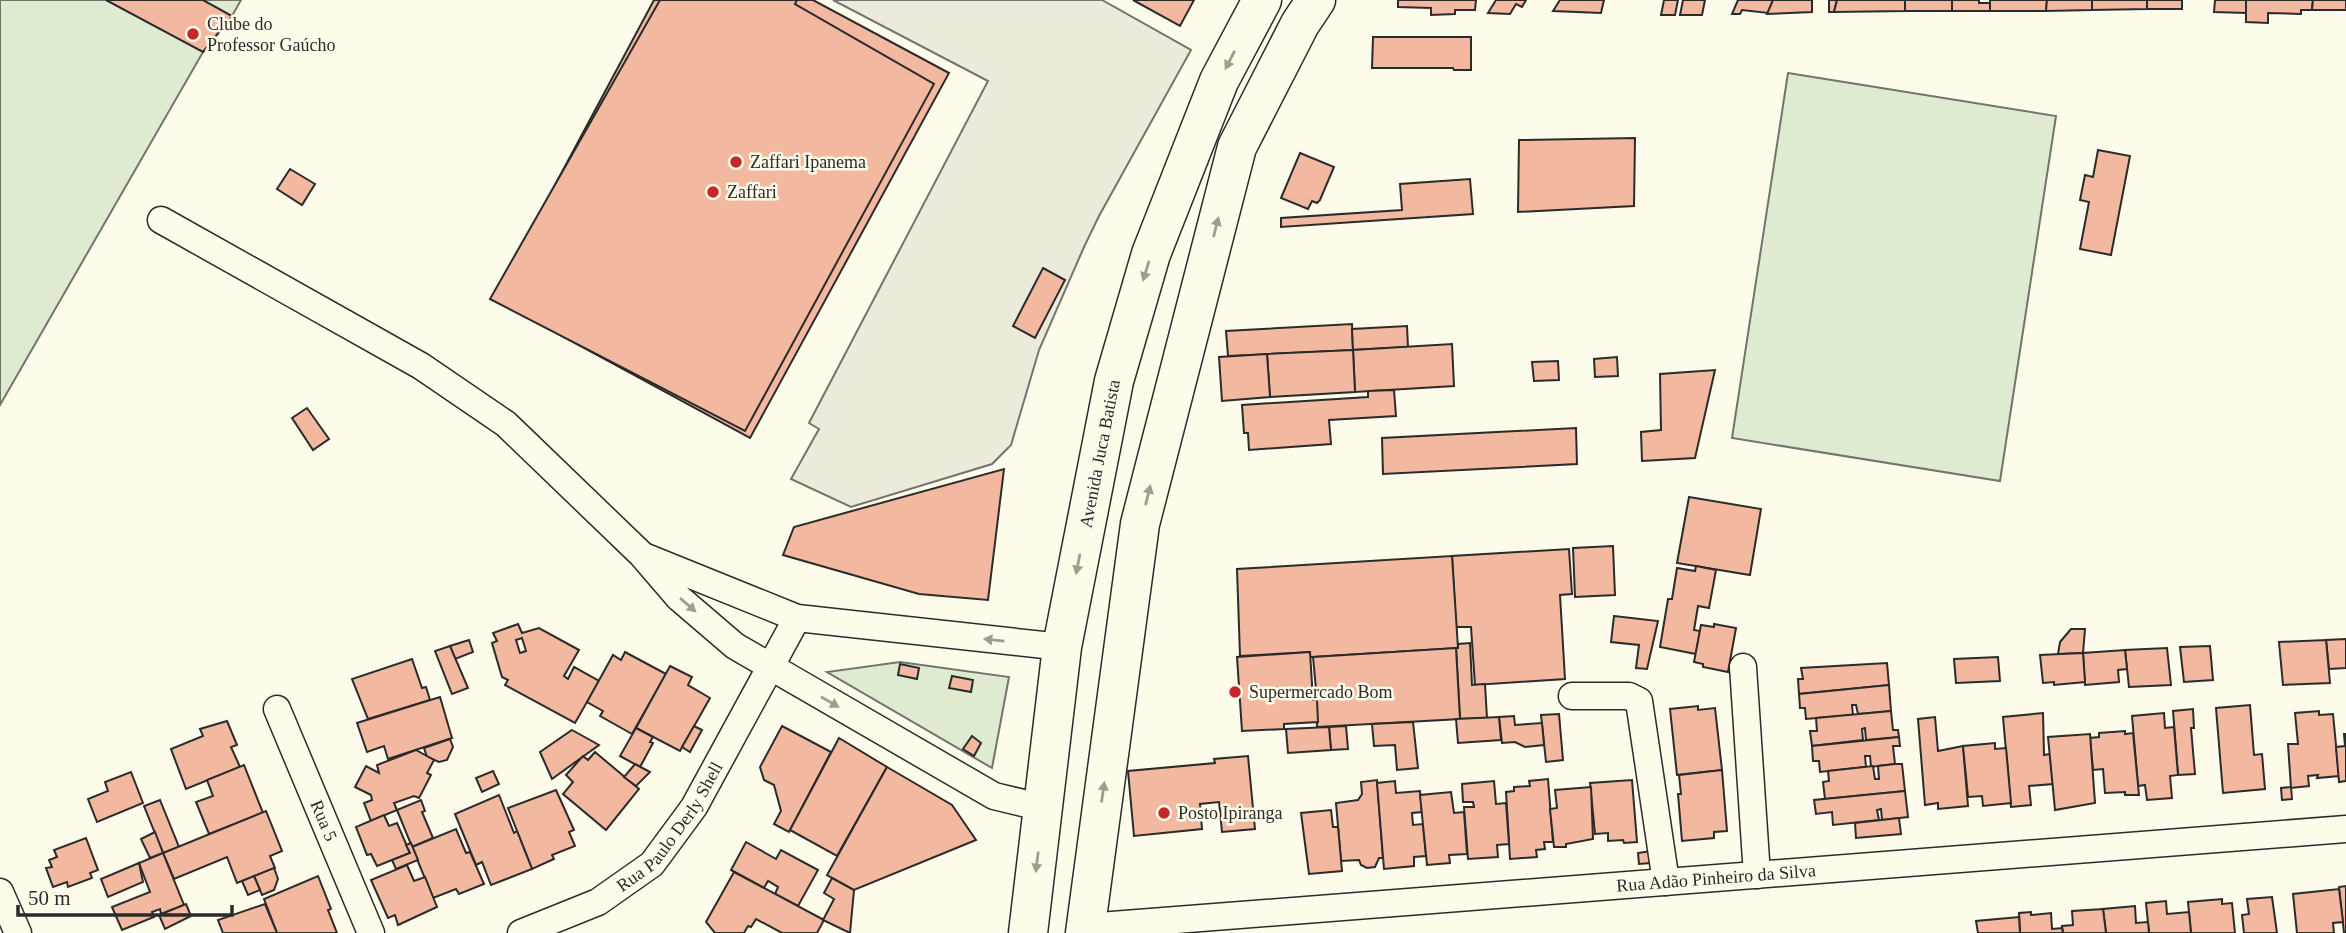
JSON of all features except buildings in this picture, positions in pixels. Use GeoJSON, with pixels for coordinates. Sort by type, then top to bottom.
{"type":"FeatureCollection","features":[{"type":"Feature","properties":{"kind":"main road","name":"Avenida Juca Batista"},"geometry":{"type":"LineString","coordinates":[[1028,933],[1062,647],[1114,381],[1152,254],[1219,81],[1262,0]]}},
{"type":"Feature","properties":{"kind":"main road"},"geometry":{"type":"LineString","coordinates":[[1085,930],[1140,524],[1237,147],[1300,24],[1316,0]]}},
{"type":"Feature","properties":{"kind":"street"},"geometry":{"type":"LineString","coordinates":[[161,220],[421,366],[506,424],[642,555],[679,598],[734,646],[994,796],[1044,808]]}},
{"type":"Feature","properties":{"kind":"street"},"geometry":{"type":"LineString","coordinates":[[642,555],[797,618],[1062,647]]}},
{"type":"Feature","properties":{"kind":"street","name":"Rua Paulo Derly Shell"},"geometry":{"type":"LineString","coordinates":[[521,933],[598,902],[652,864],[694,807],[797,618]]}},
{"type":"Feature","properties":{"kind":"street"},"geometry":{"type":"LineString","coordinates":[[1743,667],[1757,875]]}},
{"type":"Feature","properties":{"kind":"street"},"geometry":{"type":"LineString","coordinates":[[1572,696],[1629,696],[1639,701],[1667,882]]}},
{"type":"Feature","properties":{"kind":"street","name":"Rua 5"},"geometry":{"type":"LineString","coordinates":[[277,709],[371,933]]}},
{"type":"Feature","properties":{"kind":"street","name":"Rua Adão Pinheiro da Silva"},"geometry":{"type":"LineString","coordinates":[[1085,930],[2346,829]]}},
{"type":"Feature","properties":{"kind":"street"},"geometry":{"type":"LineString","coordinates":[[0,892],[18,933]]}},
{"type":"Feature","properties":{"kind":"green space"},"geometry":{"type":"Polygon","coordinates":[[[0,0],[241,0],[232,16],[203,52],[0,405],[0,0]]]}},
{"type":"Feature","properties":{"kind":"green space"},"geometry":{"type":"Polygon","coordinates":[[[1788,73],[2056,116],[2000,481],[1732,438],[1788,73]]]}},
{"type":"Feature","properties":{"kind":"green space"},"geometry":{"type":"Polygon","coordinates":[[[900,662],[1009,677],[992,768],[827,672],[900,662]]]}},
{"type":"Feature","properties":{"kind":"shaded area"},"geometry":{"type":"Polygon","coordinates":[[[833,0],[1102,0],[1191,50],[1084,247],[1039,350],[1011,445],[992,464],[851,507],[791,479],[819,429],[809,423],[988,81],[833,0]]]}},
{"type":"Feature","properties":{"kind":"place","name":"Clube do Professor Gaúcho"},"geometry":{"type":"Point","coordinates":[193,34]}},
{"type":"Feature","properties":{"kind":"place","name":"Zaffari Ipanema"},"geometry":{"type":"Point","coordinates":[736,162]}},
{"type":"Feature","properties":{"kind":"place","name":"Zaffari"},"geometry":{"type":"Point","coordinates":[713,192]}},
{"type":"Feature","properties":{"kind":"place","name":"Supermercado Bom"},"geometry":{"type":"Point","coordinates":[1235,692]}},
{"type":"Feature","properties":{"kind":"place","name":"Posto Ipiranga"},"geometry":{"type":"Point","coordinates":[1164,813]}}]}
